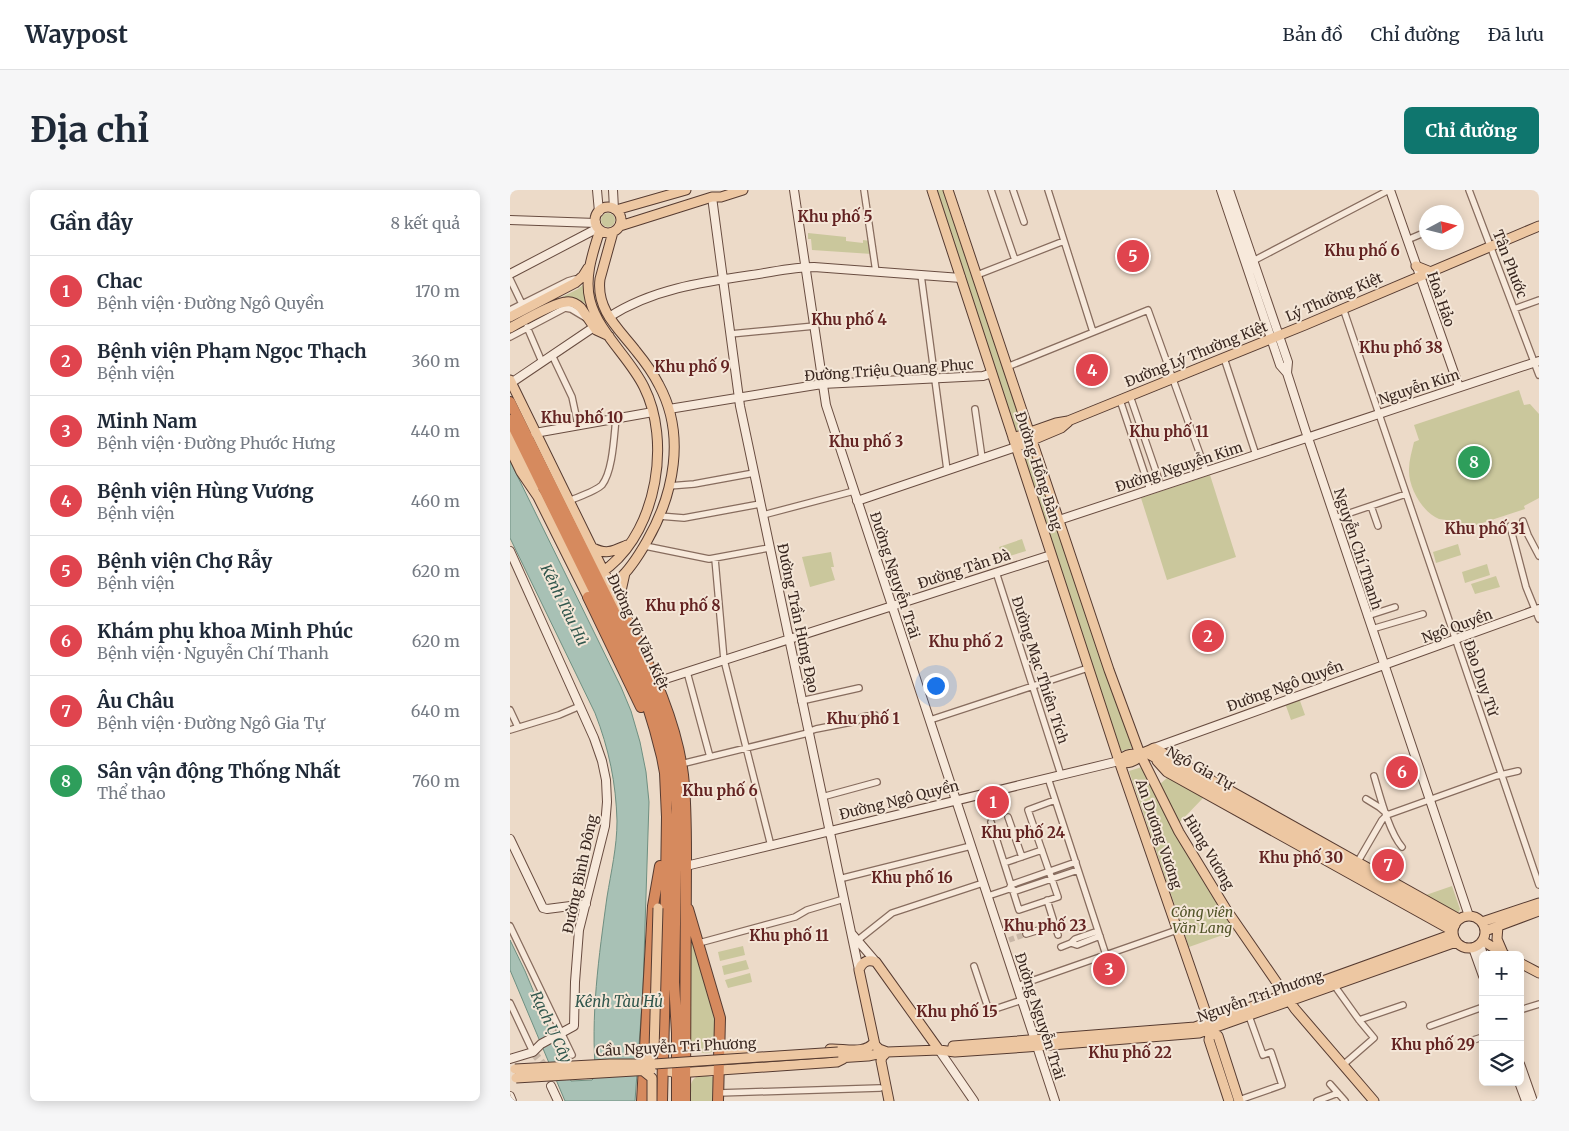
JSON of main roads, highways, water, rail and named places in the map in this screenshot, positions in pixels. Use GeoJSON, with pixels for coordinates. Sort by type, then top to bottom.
{"type":"FeatureCollection","features":[{"type":"Feature","properties":{"kind":"highway","name":"Đường Võ Văn Kiệt"},"geometry":{"type":"LineString","coordinates":[[510,402],[588,559],[593,577]]}},
{"type":"Feature","properties":{"kind":"highway","name":"Đường Võ Văn Kiệt"},"geometry":{"type":"LineString","coordinates":[[510,420],[644,672],[652,690],[671,755],[675,782],[677,834],[674,982],[685,1101]]}},
{"type":"Feature","properties":{"kind":"highway","name":"Đường Võ Văn Kiệt"},"geometry":{"type":"LineString","coordinates":[[600,591],[653,722],[664,765],[668,817],[662,1101]]}},
{"type":"Feature","properties":{"kind":"highway","name":"Đường Võ Văn Kiệt"},"geometry":{"type":"LineString","coordinates":[[600,591],[620,661],[645,716],[659,773],[662,844],[659,876],[653,906],[642,1101]]}},
{"type":"Feature","properties":{"kind":"highway","name":"Đường Võ Văn Kiệt"},"geometry":{"type":"LineString","coordinates":[[629,623],[656,682],[671,722],[681,764],[686,815],[686,866],[681,1073],[677,1101]]}},
{"type":"Feature","properties":{"kind":"highway"},"geometry":{"type":"LineString","coordinates":[[662,844],[668,817]]}},
{"type":"Feature","properties":{"kind":"highway","name":"Đường Võ Văn Kiệt"},"geometry":{"type":"LineString","coordinates":[[685,899],[720,1018],[718,1097]]}},
{"type":"Feature","properties":{"kind":"main road"},"geometry":{"type":"LineString","coordinates":[[593,577],[618,558],[638,531],[645,517],[654,482],[658,449],[649,397],[640,380],[597,318],[590,301],[588,290],[590,266],[598,227],[596,217],[605,208],[615,210],[686,190]]}},
{"type":"Feature","properties":{"kind":"main road"},"geometry":{"type":"LineString","coordinates":[[598,227],[605,232],[714,192],[721,197],[743,190]]}},
{"type":"Feature","properties":{"kind":"main road","name":"Đường Hồng Bàng"},"geometry":{"type":"LineString","coordinates":[[932,190],[1119,761]]}},
{"type":"Feature","properties":{"kind":"main road","name":"Đường Hồng Bàng"},"geometry":{"type":"LineString","coordinates":[[948,190],[1125,717],[1146,751]]}},
{"type":"Feature","properties":{"kind":"main road"},"geometry":{"type":"LineString","coordinates":[[600,591],[625,572],[645,546],[659,516],[669,486],[673,470],[674,450],[669,409],[660,387],[650,369],[609,317],[603,307],[599,294],[606,251],[621,218],[615,210]]}},
{"type":"Feature","properties":{"kind":"main road","name":"Lý Thường Kiệt"},"geometry":{"type":"LineString","coordinates":[[1275,337],[1539,226]]}},
{"type":"Feature","properties":{"kind":"main road"},"geometry":{"type":"LineString","coordinates":[[595,246],[601,246],[606,251]]}},
{"type":"Feature","properties":{"kind":"main road"},"geometry":{"type":"LineString","coordinates":[[510,317],[557,294],[580,280],[590,266]]}},
{"type":"Feature","properties":{"kind":"main road"},"geometry":{"type":"LineString","coordinates":[[1416,266],[1431,272]]}},
{"type":"Feature","properties":{"kind":"main road"},"geometry":{"type":"LineString","coordinates":[[961,278],[977,275]]}},
{"type":"Feature","properties":{"kind":"main road"},"geometry":{"type":"LineString","coordinates":[[510,328],[560,304],[574,302],[594,327],[610,336]]}},
{"type":"Feature","properties":{"kind":"main road","name":"Đường Lý Thường Kiệt"},"geometry":{"type":"LineString","coordinates":[[1031,436],[1061,428],[1068,422],[1275,337]]}},
{"type":"Feature","properties":{"kind":"main road"},"geometry":{"type":"LineString","coordinates":[[992,373],[1007,367]]}},
{"type":"Feature","properties":{"kind":"main road","name":"Đường Võ Văn Kiệt"},"geometry":{"type":"LineString","coordinates":[[511,381],[600,562],[593,577]]}},
{"type":"Feature","properties":{"kind":"main road"},"geometry":{"type":"LineString","coordinates":[[653,412],[669,409]]}},
{"type":"Feature","properties":{"kind":"main road"},"geometry":{"type":"LineString","coordinates":[[1025,420],[1042,428]]}},
{"type":"Feature","properties":{"kind":"main road","name":"Đường Lý Thường Kiệt"},"geometry":{"type":"LineString","coordinates":[[1031,436],[1042,428],[1056,423],[1068,422]]}},
{"type":"Feature","properties":{"kind":"main road"},"geometry":{"type":"LineString","coordinates":[[510,435],[532,478],[538,496]]}},
{"type":"Feature","properties":{"kind":"main road"},"geometry":{"type":"LineString","coordinates":[[1015,442],[1031,436]]}},
{"type":"Feature","properties":{"kind":"main road","name":"Đường Võ Văn Kiệt"},"geometry":{"type":"LineString","coordinates":[[510,449],[521,472],[593,577],[600,591],[620,604],[629,623]]}},
{"type":"Feature","properties":{"kind":"main road"},"geometry":{"type":"LineString","coordinates":[[654,482],[669,486]]}},
{"type":"Feature","properties":{"kind":"main road"},"geometry":{"type":"LineString","coordinates":[[1042,526],[1059,520]]}},
{"type":"Feature","properties":{"kind":"main road"},"geometry":{"type":"LineString","coordinates":[[593,548],[607,552],[629,544]]}},
{"type":"Feature","properties":{"kind":"main road"},"geometry":{"type":"LineString","coordinates":[[588,559],[609,562],[618,558]]}},
{"type":"Feature","properties":{"kind":"main road"},"geometry":{"type":"LineString","coordinates":[[620,604],[625,572]]}},
{"type":"Feature","properties":{"kind":"main road"},"geometry":{"type":"LineString","coordinates":[[1146,751],[1218,793]]}},
{"type":"Feature","properties":{"kind":"main road","name":"Ngô Gia Tự"},"geometry":{"type":"LineString","coordinates":[[1146,751],[1156,758],[1161,767],[1245,804],[1269,825],[1292,830],[1455,930]]}},
{"type":"Feature","properties":{"kind":"main road","name":"Đường Ngô Quyền"},"geometry":{"type":"LineString","coordinates":[[1119,761],[1125,763],[1133,761],[1146,751]]}},
{"type":"Feature","properties":{"kind":"main road","name":"Hùng Vương"},"geometry":{"type":"LineString","coordinates":[[1146,751],[1155,784],[1179,832],[1211,884],[1287,998],[1374,1101]]}},
{"type":"Feature","properties":{"kind":"main road","name":"An Dương Vương"},"geometry":{"type":"LineString","coordinates":[[1119,761],[1210,1026],[1218,1036],[1239,1101]]}},
{"type":"Feature","properties":{"kind":"main road"},"geometry":{"type":"LineString","coordinates":[[1155,784],[1170,770]]}},
{"type":"Feature","properties":{"kind":"main road","name":"Ngô Gia Tự"},"geometry":{"type":"LineString","coordinates":[[1218,793],[1269,825],[1351,867]]}},
{"type":"Feature","properties":{"kind":"main road"},"geometry":{"type":"LineString","coordinates":[[1245,804],[1292,830]]}},
{"type":"Feature","properties":{"kind":"main road"},"geometry":{"type":"LineString","coordinates":[[1351,867],[1455,930],[1464,948],[1478,944],[1496,951]]}},
{"type":"Feature","properties":{"kind":"main road"},"geometry":{"type":"LineString","coordinates":[[652,1101],[652,1078],[642,1067],[654,1051],[659,876]]}},
{"type":"Feature","properties":{"kind":"main road"},"geometry":{"type":"LineString","coordinates":[[1482,922],[1539,903]]}},
{"type":"Feature","properties":{"kind":"main road"},"geometry":{"type":"LineString","coordinates":[[1478,944],[1485,931],[1539,911]]}},
{"type":"Feature","properties":{"kind":"main road"},"geometry":{"type":"LineString","coordinates":[[1455,930],[1469,916],[1476,917],[1482,922],[1485,931]]}},
{"type":"Feature","properties":{"kind":"main road"},"geometry":{"type":"LineString","coordinates":[[1498,926],[1497,939],[1503,951]]}},
{"type":"Feature","properties":{"kind":"main road","name":"Nguyễn Tri Phương"},"geometry":{"type":"LineString","coordinates":[[868,1056],[887,1052],[939,1050],[951,1052],[1036,1043],[1194,1034],[1210,1026],[1332,982],[1455,930]]}},
{"type":"Feature","properties":{"kind":"main road","name":"Đường Trần Hưng Đạo"},"geometry":{"type":"LineString","coordinates":[[874,1042],[859,970],[861,965],[867,961],[876,962],[939,1050]]}},
{"type":"Feature","properties":{"kind":"main road"},"geometry":{"type":"LineString","coordinates":[[1524,965],[1539,973]]}},
{"type":"Feature","properties":{"kind":"main road","name":"Nguyễn Tri Phương"},"geometry":{"type":"LineString","coordinates":[[1210,1026],[1249,1016],[1271,1004]]}},
{"type":"Feature","properties":{"kind":"main road","name":"An Dương Vương"},"geometry":{"type":"LineString","coordinates":[[1210,1026],[1209,1040],[1229,1101]]}},
{"type":"Feature","properties":{"kind":"main road"},"geometry":{"type":"LineString","coordinates":[[645,1042],[650,1054],[662,1067],[668,1071],[681,1073],[838,1062],[842,1054]]}},
{"type":"Feature","properties":{"kind":"main road"},"geometry":{"type":"LineString","coordinates":[[842,1054],[869,1048],[874,1042],[877,1048],[887,1052],[883,1055],[881,1061],[889,1101]]}},
{"type":"Feature","properties":{"kind":"main road"},"geometry":{"type":"LineString","coordinates":[[720,1055],[837,1048],[842,1054],[868,1056],[875,1062],[883,1101]]}},
{"type":"Feature","properties":{"kind":"main road"},"geometry":{"type":"LineString","coordinates":[[734,1054],[734,1070]]}},
{"type":"Feature","properties":{"kind":"main road","name":"Cầu Nguyễn Tri Phương"},"geometry":{"type":"LineString","coordinates":[[513,1073],[610,1064],[642,1067],[842,1054]]}},
{"type":"Feature","properties":{"kind":"water","name":"Kênh Tàu Hủ"},"geometry":{"type":"Polygon","coordinates":[[[510,461],[621,687],[631,711],[646,772],[649,802],[643,989],[635,1101],[565,1101],[510,970],[510,940],[571,1081],[592,1080],[596,1076],[594,1032],[598,964],[616,840],[615,793],[608,753],[595,713],[510,538],[510,461]]]}},
{"type":"Feature","properties":{"kind":"tunnel"},"geometry":{"type":"LineString","coordinates":[[1009,940],[1026,934]]}},
{"type":"Feature","properties":{"kind":"tunnel"},"geometry":{"type":"LineString","coordinates":[[533,1052],[542,1063],[551,1086]]}},
{"type":"Feature","properties":{"kind":"place","name":"Bệnh viện Chợ Rẫy"},"geometry":{"type":"Point","coordinates":[1133,256]}},
{"type":"Feature","properties":{"kind":"place","name":"Bệnh viện Hùng Vương"},"geometry":{"type":"Point","coordinates":[1092,370]}},
{"type":"Feature","properties":{"kind":"place","name":"Sân vận động Thống Nhất"},"geometry":{"type":"Point","coordinates":[1474,462]}},
{"type":"Feature","properties":{"kind":"place","name":"Bệnh viện Phạm Ngọc Thạch"},"geometry":{"type":"Point","coordinates":[1208,636]}},
{"type":"Feature","properties":{"kind":"place","name":"Khám phụ khoa Minh Phúc"},"geometry":{"type":"Point","coordinates":[1402,772]}},
{"type":"Feature","properties":{"kind":"place","name":"Chac"},"geometry":{"type":"Point","coordinates":[993,802]}},
{"type":"Feature","properties":{"kind":"place","name":"Âu Châu"},"geometry":{"type":"Point","coordinates":[1388,865]}},
{"type":"Feature","properties":{"kind":"place","name":"Minh Nam"},"geometry":{"type":"Point","coordinates":[1109,969]}},
{"type":"Feature","properties":{"kind":"district","name":"Khu phố 5"},"geometry":{"type":"Point","coordinates":[835,217]}},
{"type":"Feature","properties":{"kind":"district","name":"Khu phố 6"},"geometry":{"type":"Point","coordinates":[1362,251]}},
{"type":"Feature","properties":{"kind":"district","name":"Khu phố 4"},"geometry":{"type":"Point","coordinates":[849,320]}},
{"type":"Feature","properties":{"kind":"district","name":"Khu phố 38"},"geometry":{"type":"Point","coordinates":[1401,348]}},
{"type":"Feature","properties":{"kind":"district","name":"Khu phố 9"},"geometry":{"type":"Point","coordinates":[692,367]}},
{"type":"Feature","properties":{"kind":"district","name":"Khu phố 10"},"geometry":{"type":"Point","coordinates":[582,418]}},
{"type":"Feature","properties":{"kind":"district","name":"Khu phố 11"},"geometry":{"type":"Point","coordinates":[1169,432]}},
{"type":"Feature","properties":{"kind":"district","name":"Khu phố 3"},"geometry":{"type":"Point","coordinates":[866,442]}},
{"type":"Feature","properties":{"kind":"district","name":"Khu phố 31"},"geometry":{"type":"Point","coordinates":[1485,529]}},
{"type":"Feature","properties":{"kind":"district","name":"Khu phố 8"},"geometry":{"type":"Point","coordinates":[683,606]}},
{"type":"Feature","properties":{"kind":"district","name":"Khu phố 2"},"geometry":{"type":"Point","coordinates":[966,642]}},
{"type":"Feature","properties":{"kind":"district","name":"Khu phố 1"},"geometry":{"type":"Point","coordinates":[863,719]}},
{"type":"Feature","properties":{"kind":"district","name":"Khu phố 6"},"geometry":{"type":"Point","coordinates":[720,791]}},
{"type":"Feature","properties":{"kind":"district","name":"Khu phố 24"},"geometry":{"type":"Point","coordinates":[1023,833]}},
{"type":"Feature","properties":{"kind":"district","name":"Khu phố 30"},"geometry":{"type":"Point","coordinates":[1301,858]}},
{"type":"Feature","properties":{"kind":"district","name":"Khu phố 16"},"geometry":{"type":"Point","coordinates":[912,878]}},
{"type":"Feature","properties":{"kind":"district","name":"Khu phố 23"},"geometry":{"type":"Point","coordinates":[1045,926]}},
{"type":"Feature","properties":{"kind":"district","name":"Khu phố 11"},"geometry":{"type":"Point","coordinates":[789,936]}},
{"type":"Feature","properties":{"kind":"district","name":"Khu phố 15"},"geometry":{"type":"Point","coordinates":[957,1012]}},
{"type":"Feature","properties":{"kind":"district","name":"Khu phố 29"},"geometry":{"type":"Point","coordinates":[1433,1045]}},
{"type":"Feature","properties":{"kind":"district","name":"Khu phố 22"},"geometry":{"type":"Point","coordinates":[1130,1053]}},
{"type":"Feature","properties":{"kind":"park label","name":"Công viên Văn Lang"},"geometry":{"type":"Point","coordinates":[1202,920]}},
{"type":"Feature","properties":{"kind":"water label","name":"Rạch Ụ Cây"},"geometry":{"type":"Point","coordinates":[551,1027]}}]}
